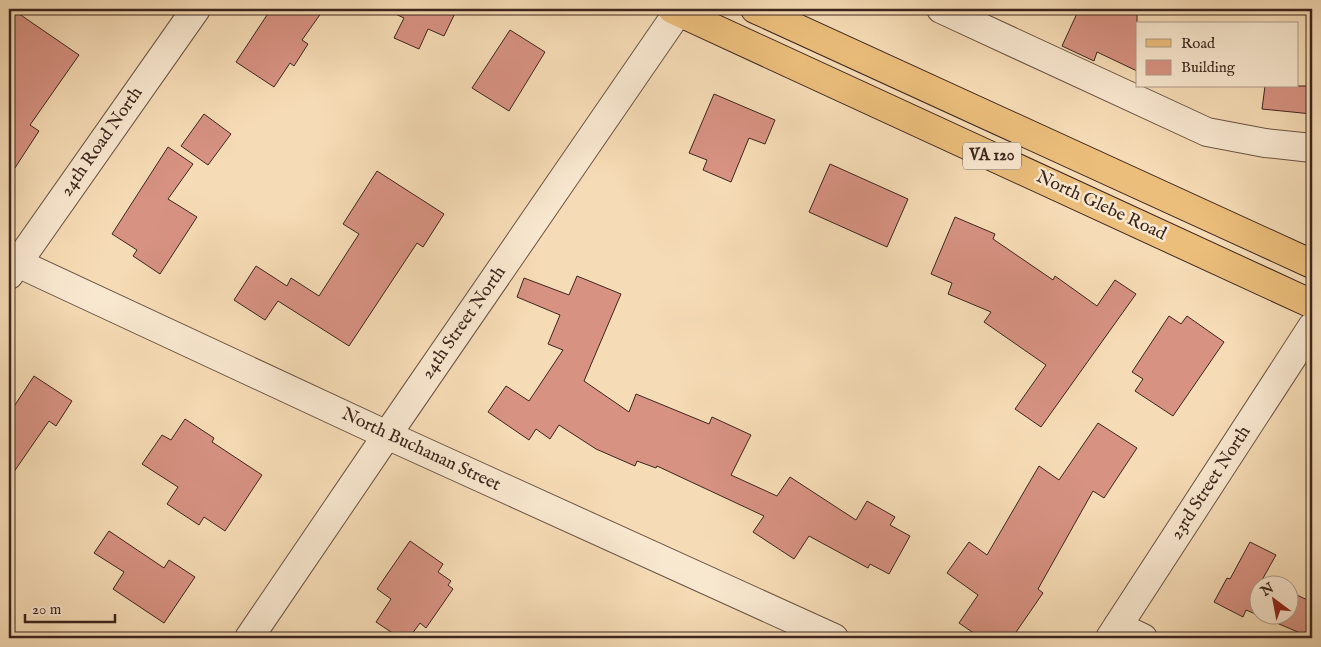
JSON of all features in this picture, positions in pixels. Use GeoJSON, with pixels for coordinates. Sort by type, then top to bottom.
{"type":"FeatureCollection","features":[{"type":"Feature","properties":{"kind":"main road","name":"North Glebe Road"},"geometry":{"type":"LineString","coordinates":[[755,9],[1312,264]]}},
{"type":"Feature","properties":{"kind":"main road","name":"North Glebe Road"},"geometry":{"type":"LineString","coordinates":[[676,10],[1312,304]]}},
{"type":"Feature","properties":{"kind":"street","name":"24th Road North"},"geometry":{"type":"LineString","coordinates":[[11,265],[196,9]]}},
{"type":"Feature","properties":{"kind":"street"},"geometry":{"type":"LineString","coordinates":[[942,9],[1207,132],[1265,143],[1312,148]]}},
{"type":"Feature","properties":{"kind":"street","name":"24th Street North"},"geometry":{"type":"LineString","coordinates":[[249,638],[676,10]]}},
{"type":"Feature","properties":{"kind":"street","name":"North Buchanan Street"},"geometry":{"type":"LineString","coordinates":[[11,265],[834,638]]}},
{"type":"Feature","properties":{"kind":"street","name":"23rd Street North"},"geometry":{"type":"LineString","coordinates":[[1114,632],[1312,327]]}},
{"type":"Feature","properties":{"kind":"street"},"geometry":{"type":"LineString","coordinates":[[1114,632],[1142,638]]}},
{"type":"Feature","properties":{"kind":"building"},"geometry":{"type":"Polygon","coordinates":[[[9,9],[12,9],[79,55],[30,125],[39,131],[9,177],[9,9]]]}},
{"type":"Feature","properties":{"kind":"building"},"geometry":{"type":"Polygon","coordinates":[[[271,9],[324,9],[302,40],[308,44],[294,66],[290,63],[274,87],[236,62],[271,9]]]}},
{"type":"Feature","properties":{"kind":"building"},"geometry":{"type":"Polygon","coordinates":[[[385,9],[457,9],[444,36],[428,29],[419,49],[394,38],[404,18],[385,9]]]}},
{"type":"Feature","properties":{"kind":"building"},"geometry":{"type":"Polygon","coordinates":[[[1079,9],[1137,9],[1136,71],[1097,52],[1094,61],[1062,46],[1079,9]]]}},
{"type":"Feature","properties":{"kind":"building"},"geometry":{"type":"Polygon","coordinates":[[[510,30],[545,52],[509,111],[472,88],[510,30]]]}},
{"type":"Feature","properties":{"kind":"building"},"geometry":{"type":"Polygon","coordinates":[[[1312,86],[1312,114],[1262,109],[1265,88],[1312,86]]]}},
{"type":"Feature","properties":{"kind":"building"},"geometry":{"type":"Polygon","coordinates":[[[714,94],[775,120],[765,144],[749,138],[731,182],[703,170],[707,160],[689,153],[714,94]]]}},
{"type":"Feature","properties":{"kind":"building"},"geometry":{"type":"Polygon","coordinates":[[[204,114],[231,134],[208,165],[181,146],[204,114]]]}},
{"type":"Feature","properties":{"kind":"building"},"geometry":{"type":"Polygon","coordinates":[[[168,147],[193,164],[168,199],[197,217],[160,274],[133,256],[137,250],[112,234],[168,147]]]}},
{"type":"Feature","properties":{"kind":"building"},"geometry":{"type":"Polygon","coordinates":[[[830,164],[908,199],[887,247],[809,212],[830,164]]]}},
{"type":"Feature","properties":{"kind":"building"},"geometry":{"type":"Polygon","coordinates":[[[377,171],[444,214],[423,247],[417,243],[349,346],[278,301],[265,320],[234,300],[256,266],[287,286],[291,278],[319,296],[359,234],[343,224],[377,171]]]}},
{"type":"Feature","properties":{"kind":"building"},"geometry":{"type":"Polygon","coordinates":[[[955,217],[995,234],[993,239],[1053,280],[1055,276],[1097,306],[1115,280],[1136,294],[1041,427],[1015,409],[1046,365],[984,322],[991,312],[948,294],[952,283],[931,274],[955,217]]]}},
{"type":"Feature","properties":{"kind":"building"},"geometry":{"type":"Polygon","coordinates":[[[577,276],[621,294],[584,381],[629,412],[636,394],[709,424],[712,417],[751,435],[731,475],[777,496],[790,477],[856,520],[867,501],[895,517],[890,525],[910,536],[889,574],[870,564],[868,568],[809,536],[794,559],[753,532],[764,516],[657,466],[656,468],[637,461],[635,466],[596,449],[559,425],[550,439],[536,429],[529,440],[488,412],[506,386],[529,401],[563,350],[548,344],[560,315],[517,297],[524,278],[569,295],[577,276]]]}},
{"type":"Feature","properties":{"kind":"building"},"geometry":{"type":"Polygon","coordinates":[[[1169,316],[1181,324],[1187,316],[1224,342],[1173,416],[1135,391],[1143,379],[1132,372],[1169,316]]]}},
{"type":"Feature","properties":{"kind":"building"},"geometry":{"type":"Polygon","coordinates":[[[34,376],[72,401],[56,426],[49,421],[9,479],[9,414],[34,376]]]}},
{"type":"Feature","properties":{"kind":"building"},"geometry":{"type":"Polygon","coordinates":[[[185,419],[214,438],[212,442],[262,475],[225,531],[204,517],[199,525],[167,504],[178,487],[142,464],[162,435],[171,440],[185,419]]]}},
{"type":"Feature","properties":{"kind":"building"},"geometry":{"type":"Polygon","coordinates":[[[1098,423],[1137,448],[1104,498],[1093,491],[1038,589],[1043,593],[1012,638],[981,638],[959,623],[978,595],[947,573],[969,542],[987,555],[1039,466],[1059,480],[1098,423]]]}},
{"type":"Feature","properties":{"kind":"building"},"geometry":{"type":"Polygon","coordinates":[[[109,531],[164,568],[169,560],[195,577],[164,623],[113,589],[124,572],[94,553],[109,531]]]}},
{"type":"Feature","properties":{"kind":"building"},"geometry":{"type":"Polygon","coordinates":[[[410,541],[443,564],[438,572],[451,581],[448,585],[453,589],[426,628],[420,623],[409,638],[400,638],[376,622],[391,599],[377,589],[410,541]]]}},
{"type":"Feature","properties":{"kind":"building"},"geometry":{"type":"Polygon","coordinates":[[[1250,542],[1276,555],[1265,574],[1248,574],[1248,611],[1246,610],[1243,617],[1214,602],[1227,578],[1230,579],[1250,542]]]}},
{"type":"Feature","properties":{"kind":"building"},"geometry":{"type":"Polygon","coordinates":[[[1298,596],[1312,602],[1312,638],[1279,624],[1298,624],[1298,596]]]}}]}
